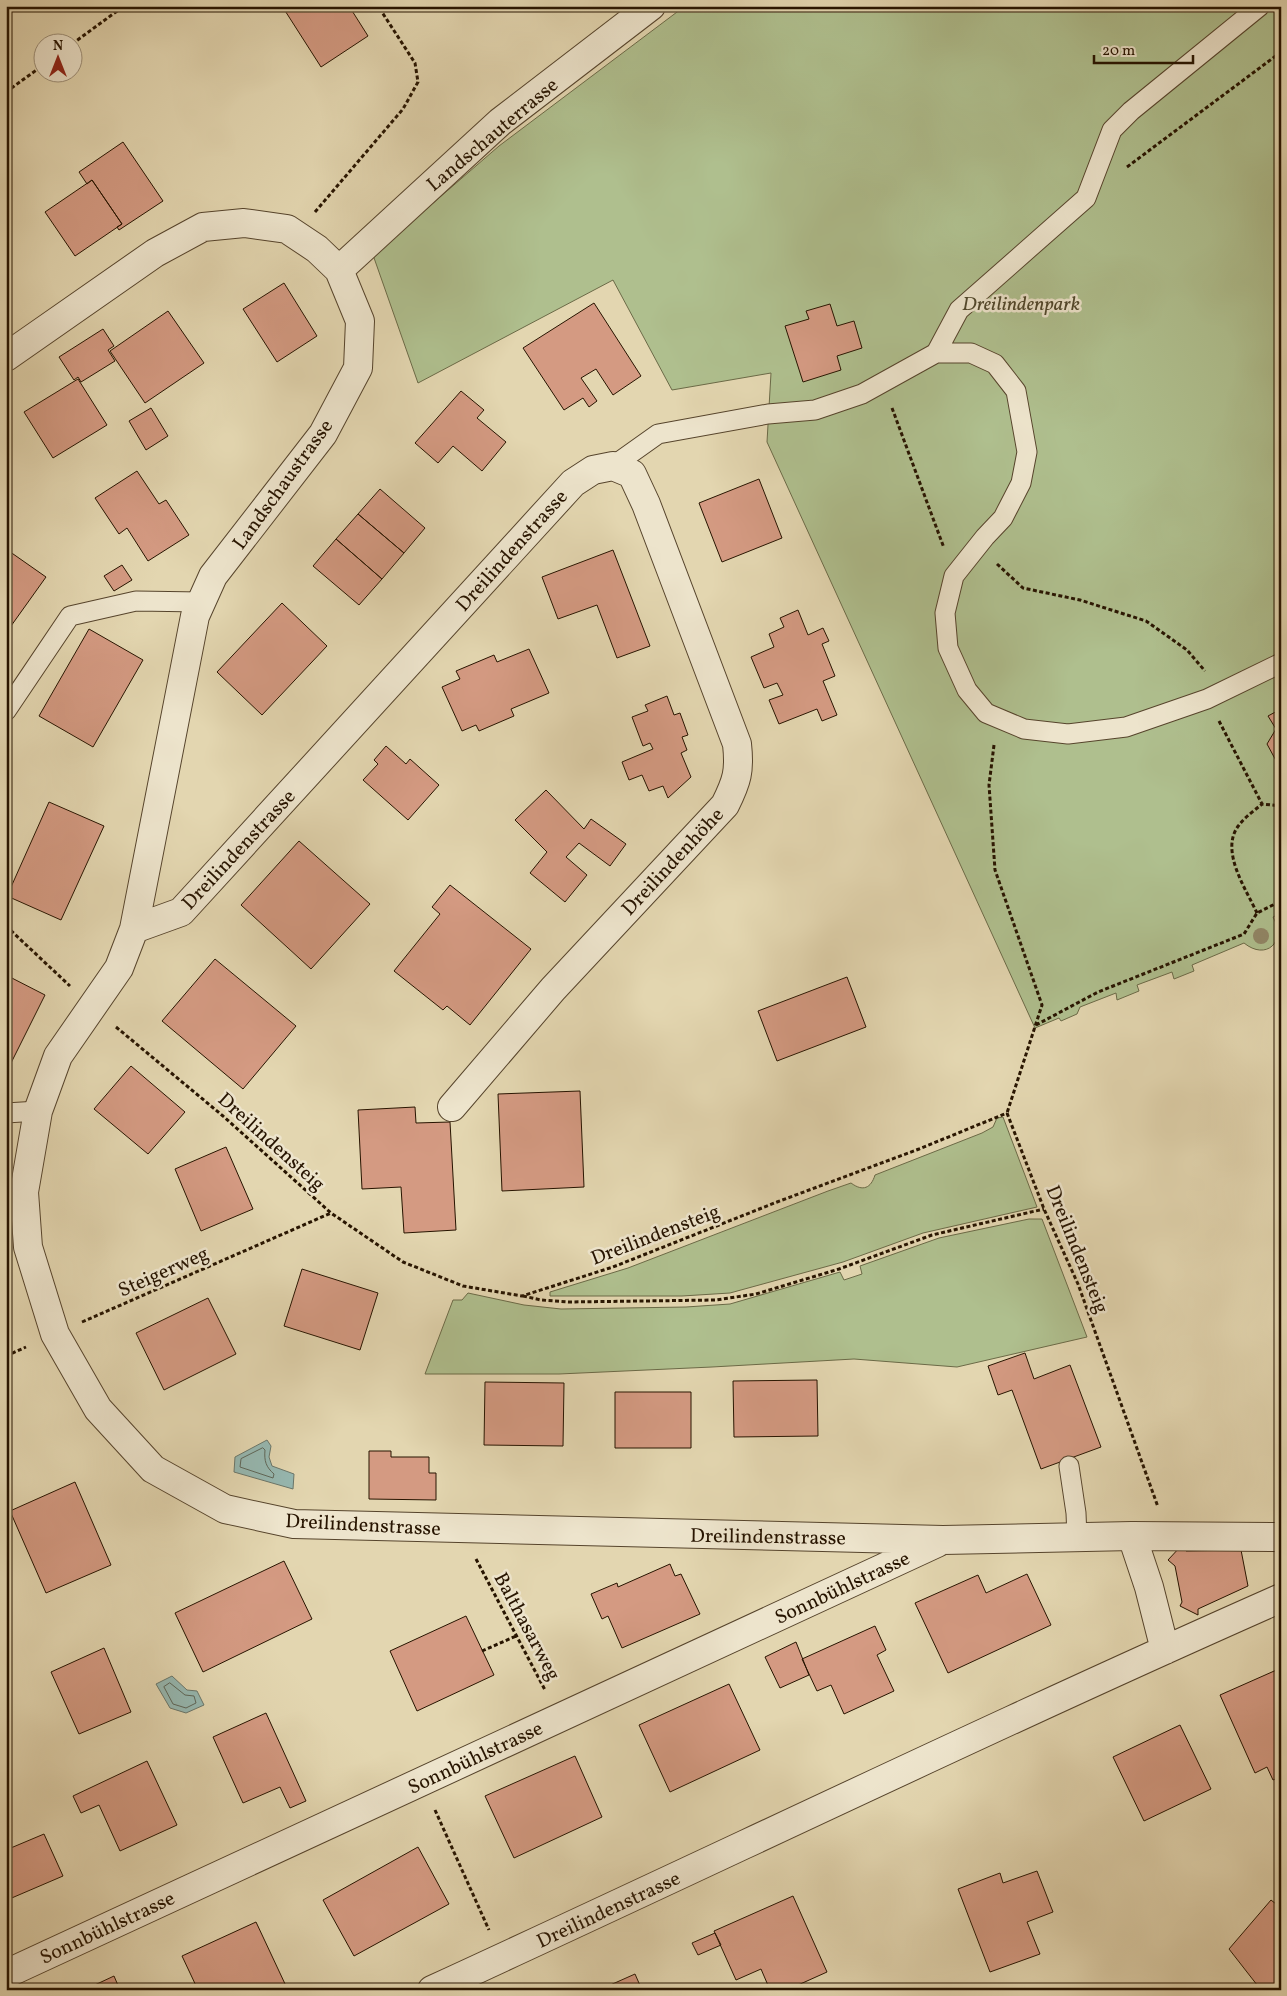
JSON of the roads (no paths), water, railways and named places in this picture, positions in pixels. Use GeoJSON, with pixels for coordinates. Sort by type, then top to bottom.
{"type":"FeatureCollection","features":[{"type":"Feature","properties":{"kind":"street","name":"Landschauterrasse"},"geometry":{"type":"LineString","coordinates":[[339,270],[500,122],[651,6]]}},
{"type":"Feature","properties":{"kind":"street","name":"Landschaustrasse"},"geometry":{"type":"LineString","coordinates":[[6,357],[155,254],[203,227],[244,223],[287,229],[317,248],[339,270],[360,321],[358,368],[323,434],[213,576],[195,616],[134,930]]}},
{"type":"Feature","properties":{"kind":"street","name":"Dreilindenstrasse"},"geometry":{"type":"LineString","coordinates":[[613,466],[593,470],[573,483],[181,912],[134,930],[119,968],[58,1056],[38,1111],[24,1192],[28,1247],[55,1334],[98,1409],[152,1469],[225,1508],[294,1524],[943,1540],[1132,1536],[1281,1537]]}},
{"type":"Feature","properties":{"kind":"street","name":"Dreilindenhöhe"},"geometry":{"type":"LineString","coordinates":[[452,1107],[554,989],[725,805],[735,785],[739,764],[737,744],[646,504],[632,474],[613,466]]}},
{"type":"Feature","properties":{"kind":"street"},"geometry":{"type":"LineString","coordinates":[[1132,1536],[1149,1587],[1164,1650]]}},
{"type":"Feature","properties":{"kind":"street","name":"Sonnbühlstrasse"},"geometry":{"type":"LineString","coordinates":[[6,1974],[943,1540]]}},
{"type":"Feature","properties":{"kind":"street","name":"Dreilindenstrasse"},"geometry":{"type":"LineString","coordinates":[[432,1990],[1164,1650],[1281,1598]]}},
{"type":"Feature","properties":{"kind":"lane"},"geometry":{"type":"LineString","coordinates":[[1260,6],[1131,111],[1112,130],[1086,198],[959,310],[936,353],[971,353],[995,364],[1016,391],[1027,452],[1021,483],[1003,518],[954,576],[945,613],[948,648],[967,690],[986,713],[1024,730],[1068,734],[1126,727],[1208,699],[1281,663]]}},
{"type":"Feature","properties":{"kind":"lane","name":"Dreilindenstrasse"},"geometry":{"type":"LineString","coordinates":[[613,466],[658,434],[768,414],[815,410],[862,394],[936,353]]}},
{"type":"Feature","properties":{"kind":"lane"},"geometry":{"type":"LineString","coordinates":[[6,711],[70,616],[136,601],[201,602]]}},
{"type":"Feature","properties":{"kind":"lane"},"geometry":{"type":"LineString","coordinates":[[6,1113],[38,1111]]}},
{"type":"Feature","properties":{"kind":"lane"},"geometry":{"type":"LineString","coordinates":[[1068,1466],[1076,1514],[1077,1537]]}},
{"type":"Feature","properties":{"kind":"water"},"geometry":{"type":"Polygon","coordinates":[[[267,1440],[271,1446],[269,1457],[272,1466],[294,1474],[293,1489],[234,1472],[235,1457],[267,1440]]]}},
{"type":"Feature","properties":{"kind":"water"},"geometry":{"type":"Polygon","coordinates":[[[172,1676],[187,1690],[197,1691],[204,1705],[186,1713],[170,1708],[156,1684],[172,1676]]]}},
{"type":"Feature","properties":{"kind":"park label","name":"Dreilindenpark"},"geometry":{"type":"Point","coordinates":[1021,303]}}]}
